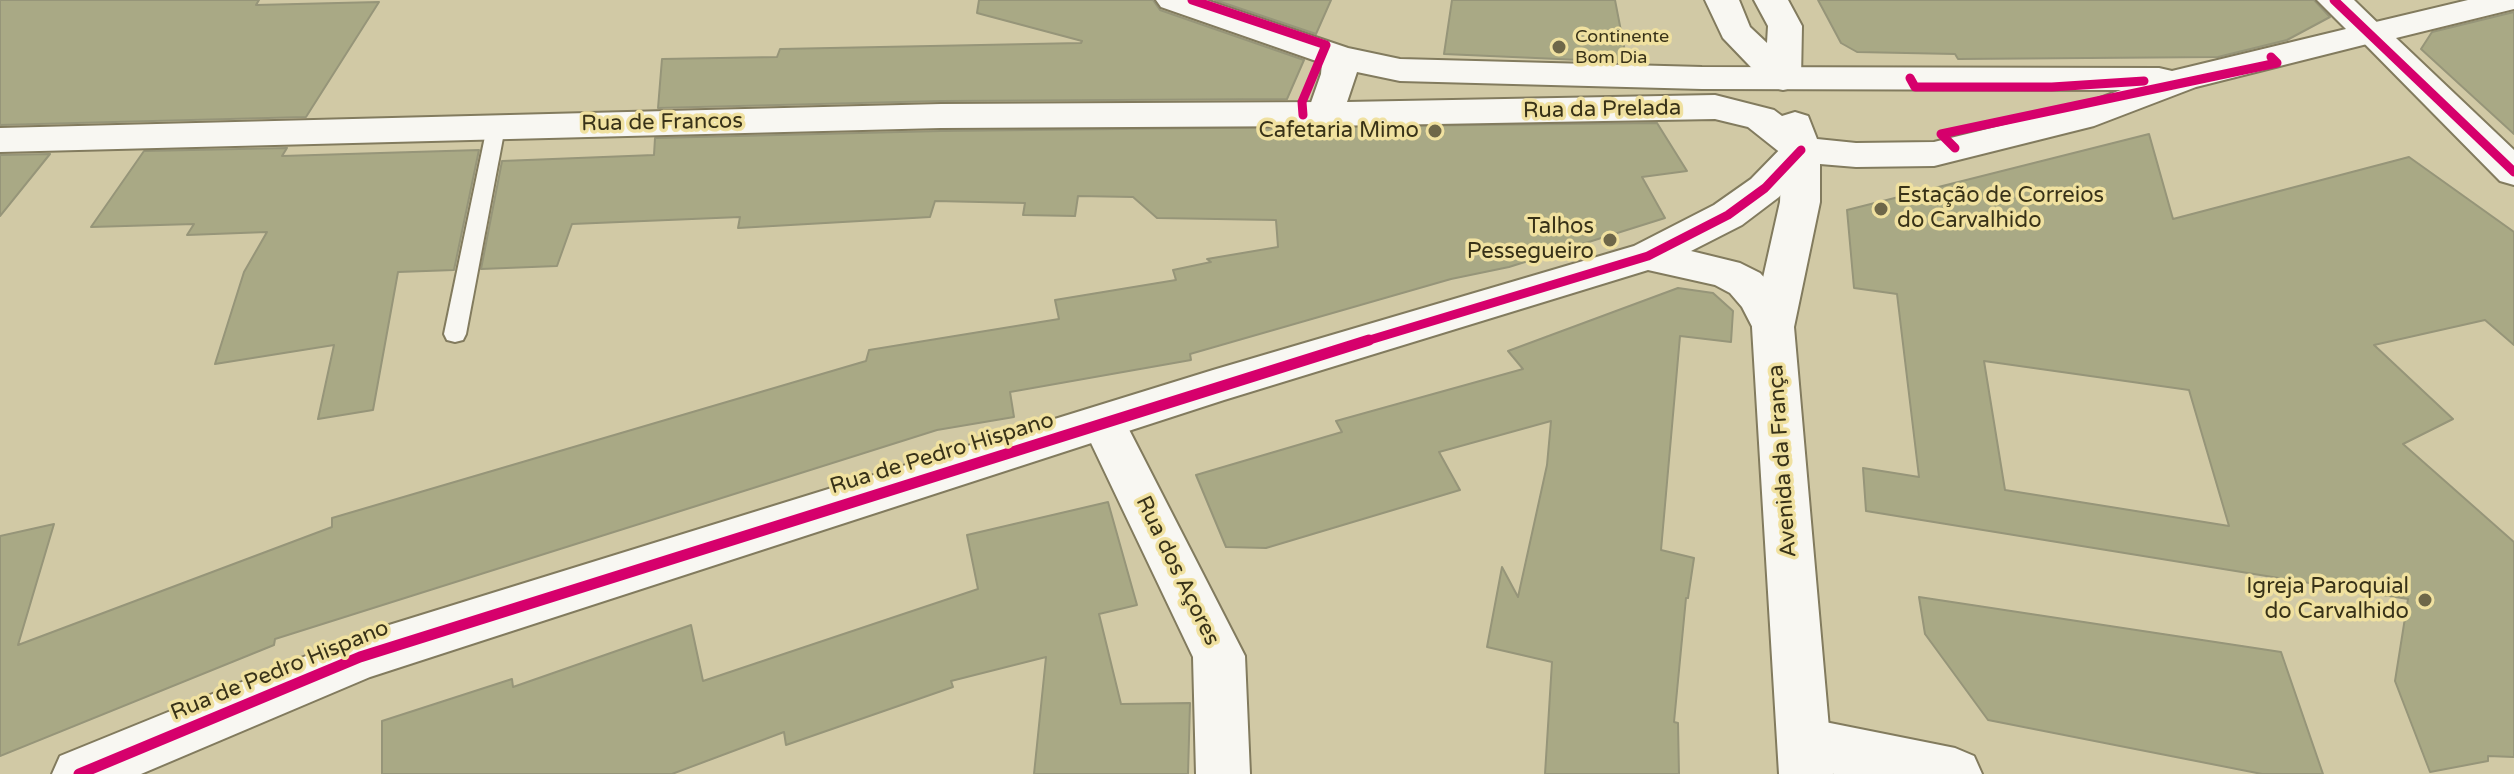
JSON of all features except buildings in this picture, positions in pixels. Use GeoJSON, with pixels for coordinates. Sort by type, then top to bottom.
{"type":"FeatureCollection","features":[{"type":"Feature","properties":{"kind":"street","name":"Rua da Prelada"},"geometry":{"type":"LineString","coordinates":[[1173,0],[1340,57],[1400,70],[1783,79],[2184,79]]}},
{"type":"Feature","properties":{"kind":"street"},"geometry":{"type":"LineString","coordinates":[[1722,0],[1735,31],[1783,79]]}},
{"type":"Feature","properties":{"kind":"street"},"geometry":{"type":"LineString","coordinates":[[1771,0],[1785,26],[1783,79],[1801,150],[1856,155],[1934,154],[2081,118],[2184,79],[2511,0]]}},
{"type":"Feature","properties":{"kind":"street"},"geometry":{"type":"LineString","coordinates":[[2334,0],[2514,172]]}},
{"type":"Feature","properties":{"kind":"street"},"geometry":{"type":"LineString","coordinates":[[1325,114],[1339,74],[1340,57]]}},
{"type":"Feature","properties":{"kind":"street"},"geometry":{"type":"LineString","coordinates":[[1390,114],[1385,87],[1389,78],[1400,70]]}},
{"type":"Feature","properties":{"kind":"street","name":"Rua da Prelada"},"geometry":{"type":"LineString","coordinates":[[1325,114],[1715,107],[1761,118],[1801,150]]}},
{"type":"Feature","properties":{"kind":"street","name":"Rua de Francos"},"geometry":{"type":"LineString","coordinates":[[0,140],[941,116],[1325,114]]}},
{"type":"Feature","properties":{"kind":"street","name":"Rua de Pedro Hispano"},"geometry":{"type":"LineString","coordinates":[[79,774],[360,657],[1213,387],[1648,256],[1728,215],[1765,188],[1801,150]]}},
{"type":"Feature","properties":{"kind":"street","name":"Avenida da França"},"geometry":{"type":"LineString","coordinates":[[1801,150],[1800,202],[1773,327],[1805,758]]}},
{"type":"Feature","properties":{"kind":"street"},"geometry":{"type":"LineString","coordinates":[[1648,256],[1716,270],[1745,283],[1759,299],[1773,327]]}},
{"type":"Feature","properties":{"kind":"street","name":"Rua dos Açores"},"geometry":{"type":"LineString","coordinates":[[1104,424],[1219,656],[1223,774]]}},
{"type":"Feature","properties":{"kind":"street"},"geometry":{"type":"LineString","coordinates":[[1805,758],[1955,774]]}},
{"type":"Feature","properties":{"kind":"lane"},"geometry":{"type":"LineString","coordinates":[[455,334],[496,127]]}},
{"type":"Feature","properties":{"kind":"cycle path"},"geometry":{"type":"LineString","coordinates":[[1192,0],[1326,45],[1302,102],[1303,115]]}},
{"type":"Feature","properties":{"kind":"cycle path"},"geometry":{"type":"LineString","coordinates":[[2334,0],[2514,172]]}},
{"type":"Feature","properties":{"kind":"cycle path"},"geometry":{"type":"LineString","coordinates":[[1955,148],[1941,134],[2277,63],[2271,57]]}},
{"type":"Feature","properties":{"kind":"cycle path"},"geometry":{"type":"LineString","coordinates":[[1910,78],[1915,87],[2052,87],[2144,81]]}},
{"type":"Feature","properties":{"kind":"cycle path"},"geometry":{"type":"LineString","coordinates":[[79,774],[360,657],[1213,387],[1648,256],[1728,215],[1765,188],[1801,150]]}},
{"type":"Feature","properties":{"kind":"place","name":"Continente Bom Dia"},"geometry":{"type":"Point","coordinates":[1559,47]}},
{"type":"Feature","properties":{"kind":"place","name":"Cafetaria Mimo"},"geometry":{"type":"Point","coordinates":[1435,131]}},
{"type":"Feature","properties":{"kind":"place","name":"Estação de Correios do Carvalhido"},"geometry":{"type":"Point","coordinates":[1881,209]}},
{"type":"Feature","properties":{"kind":"place","name":"Talhos Pessegueiro"},"geometry":{"type":"Point","coordinates":[1610,240]}},
{"type":"Feature","properties":{"kind":"place","name":"Igreja Paroquial do Carvalhido"},"geometry":{"type":"Point","coordinates":[2425,600]}}]}
